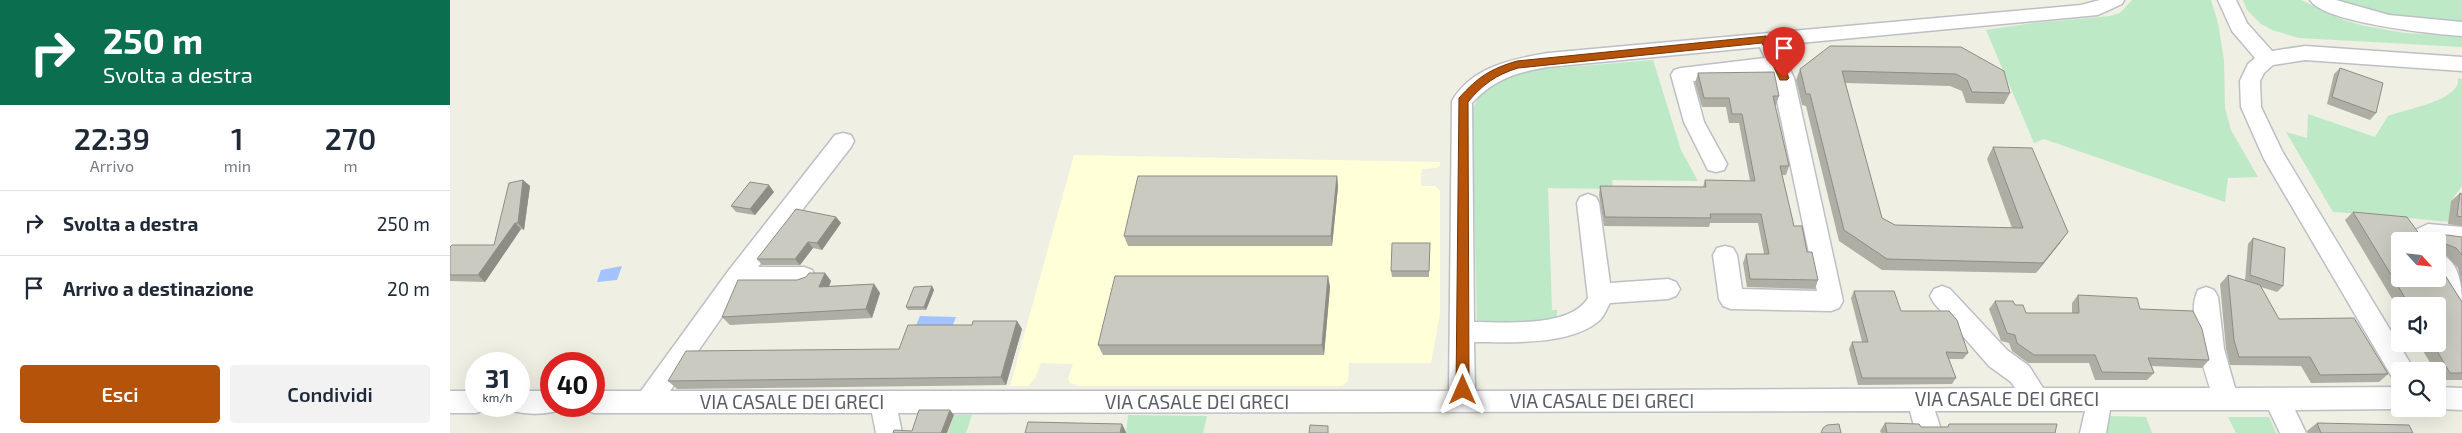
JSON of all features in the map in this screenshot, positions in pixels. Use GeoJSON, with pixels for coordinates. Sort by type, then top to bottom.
{"type":"FeatureCollection","features":[{"type":"Feature","properties":{"kind":"street"},"geometry":{"type":"LineString","coordinates":[[1462,402],[1462,101],[1476,85],[1494,72],[1517,64],[2081,11],[2098,9],[2115,0]]}},
{"type":"Feature","properties":{"kind":"street"},"geometry":{"type":"LineString","coordinates":[[2227,0],[2239,26],[2267,59]]}},
{"type":"Feature","properties":{"kind":"street"},"geometry":{"type":"LineString","coordinates":[[2319,0],[2346,12],[2373,19],[2398,24],[2462,29]]}},
{"type":"Feature","properties":{"kind":"street"},"geometry":{"type":"LineString","coordinates":[[1725,255],[1732,299],[1831,301],[1784,78],[1766,40]]}},
{"type":"Feature","properties":{"kind":"street"},"geometry":{"type":"LineString","coordinates":[[2397,362],[2272,154],[2251,107],[2250,81],[2255,69],[2267,59],[2305,53],[2462,64]]}},
{"type":"Feature","properties":{"kind":"street"},"geometry":{"type":"LineString","coordinates":[[1716,164],[1694,122],[1680,75],[1777,64]]}},
{"type":"Feature","properties":{"kind":"street"},"geometry":{"type":"LineString","coordinates":[[648,402],[737,277],[843,142]]}},
{"type":"Feature","properties":{"kind":"street"},"geometry":{"type":"LineString","coordinates":[[1463,332],[1557,328],[1573,324],[1590,316],[1598,307],[1599,294],[1588,203]]}},
{"type":"Feature","properties":{"kind":"street"},"geometry":{"type":"LineString","coordinates":[[2446,235],[2462,236]]}},
{"type":"Feature","properties":{"kind":"street"},"geometry":{"type":"LineString","coordinates":[[2446,275],[2462,300]]}},
{"type":"Feature","properties":{"kind":"street"},"geometry":{"type":"LineString","coordinates":[[737,277],[804,277]]}},
{"type":"Feature","properties":{"kind":"street"},"geometry":{"type":"LineString","coordinates":[[1599,294],[1668,289]]}},
{"type":"Feature","properties":{"kind":"street"},"geometry":{"type":"LineString","coordinates":[[1942,296],[1998,358],[2020,374],[2036,399]]}},
{"type":"Feature","properties":{"kind":"street"},"geometry":{"type":"LineString","coordinates":[[2206,297],[2205,320],[2217,372],[2226,398]]}},
{"type":"Feature","properties":{"kind":"street"},"geometry":{"type":"LineString","coordinates":[[2276,398],[2293,433]]}},
{"type":"Feature","properties":{"kind":"street","name":"VIA CASALE DEI GRECI"},"geometry":{"type":"LineString","coordinates":[[605,402],[1462,402],[2391,398]]}},
{"type":"Feature","properties":{"kind":"street"},"geometry":{"type":"LineString","coordinates":[[2446,398],[2462,399]]}},
{"type":"Feature","properties":{"kind":"street"},"geometry":{"type":"LineString","coordinates":[[2093,433],[2100,399]]}},
{"type":"Feature","properties":{"kind":"street"},"geometry":{"type":"LineString","coordinates":[[1919,400],[1929,433]]}},
{"type":"Feature","properties":{"kind":"street"},"geometry":{"type":"LineString","coordinates":[[880,402],[888,420],[889,433]]}},
{"type":"Feature","properties":{"kind":"shaded area"},"geometry":{"type":"Polygon","coordinates":[[[2132,0],[2211,0],[2218,23],[2224,60],[2225,108],[2231,130],[2258,177],[2228,178],[2225,202],[2044,139],[2034,143],[1986,30],[2033,23],[2110,16],[2120,13],[2132,0]]]}},
{"type":"Feature","properties":{"kind":"shaded area"},"geometry":{"type":"Polygon","coordinates":[[[2243,0],[2301,0],[2344,20],[2365,26],[2405,33],[2462,36],[2462,47],[2299,38],[2272,30],[2261,24],[2247,10],[2243,0]]]}},
{"type":"Feature","properties":{"kind":"shaded area"},"geometry":{"type":"Polygon","coordinates":[[[2332,0],[2462,0],[2462,22],[2390,18],[2332,0]]]}},
{"type":"Feature","properties":{"kind":"shaded area"},"geometry":{"type":"Polygon","coordinates":[[[1653,60],[1681,150],[1698,181],[1612,180],[1613,189],[1548,188],[1552,310],[1557,310],[1557,321],[1477,324],[1472,112],[1479,98],[1490,87],[1503,79],[1533,70],[1653,60]]]}},
{"type":"Feature","properties":{"kind":"shaded area"},"geometry":{"type":"Polygon","coordinates":[[[2458,78],[2462,79],[2462,186],[2451,201],[2449,222],[2410,218],[2398,225],[2395,216],[2333,212],[2286,132],[2307,138],[2308,114],[2375,137],[2388,116],[2442,98],[2451,93],[2457,86],[2458,78]]]}},
{"type":"Feature","properties":{"kind":"shaded area"},"geometry":{"type":"Polygon","coordinates":[[[1074,155],[1440,162],[1440,166],[1436,168],[1422,169],[1421,176],[1421,186],[1435,186],[1440,191],[1440,314],[1431,363],[1349,363],[1348,381],[1341,386],[1079,386],[1070,383],[1068,379],[1073,364],[1041,363],[1035,378],[1028,386],[1010,386],[1074,155]]]}},
{"type":"Feature","properties":{"kind":"shaded area"},"geometry":{"type":"Polygon","coordinates":[[[954,415],[972,415],[966,433],[948,433],[954,415]]]}},
{"type":"Feature","properties":{"kind":"shaded area"},"geometry":{"type":"Polygon","coordinates":[[[1128,415],[1207,416],[1203,433],[1126,433],[1128,415]]]}},
{"type":"Feature","properties":{"kind":"shaded area"},"geometry":{"type":"Polygon","coordinates":[[[2109,416],[2146,417],[2152,433],[2106,433],[2109,416]]]}},
{"type":"Feature","properties":{"kind":"shaded area"},"geometry":{"type":"Polygon","coordinates":[[[2228,417],[2269,417],[2276,433],[2236,433],[2228,417]]]}},
{"type":"Feature","properties":{"kind":"water"},"geometry":{"type":"Polygon","coordinates":[[[622,266],[617,280],[597,282],[601,270],[622,266]]]}},
{"type":"Feature","properties":{"kind":"water"},"geometry":{"type":"Polygon","coordinates":[[[920,316],[956,317],[951,330],[914,330],[920,316]]]}},
{"type":"Feature","properties":{"kind":"building"},"geometry":{"type":"Polygon","coordinates":[[[1830,46],[1961,47],[2004,71],[2010,93],[1972,92],[1967,80],[1956,74],[1842,71],[1882,218],[1895,225],[2023,228],[1993,147],[2032,148],[2068,232],[2043,263],[1887,259],[1844,230],[1810,94],[1806,94],[1800,69],[1830,46]]]}},
{"type":"Feature","properties":{"kind":"building"},"geometry":{"type":"Polygon","coordinates":[[[2340,68],[2383,83],[2376,113],[2332,97],[2340,68]]]}},
{"type":"Feature","properties":{"kind":"building"},"geometry":{"type":"Polygon","coordinates":[[[1774,72],[1779,96],[1773,96],[1789,166],[1780,166],[1794,226],[1802,226],[1807,252],[1812,252],[1818,280],[1750,279],[1746,254],[1769,254],[1761,214],[1710,214],[1711,218],[1605,217],[1600,186],[1706,187],[1705,180],[1755,181],[1742,114],[1732,114],[1729,98],[1704,98],[1698,73],[1774,72]]]}},
{"type":"Feature","properties":{"kind":"building"},"geometry":{"type":"Polygon","coordinates":[[[1138,176],[1337,176],[1331,236],[1124,236],[1138,176]]]}},
{"type":"Feature","properties":{"kind":"building"},"geometry":{"type":"Polygon","coordinates":[[[523,180],[518,223],[515,223],[478,275],[450,275],[450,247],[452,245],[494,245],[509,183],[523,180]]]}},
{"type":"Feature","properties":{"kind":"building"},"geometry":{"type":"Polygon","coordinates":[[[750,182],[769,185],[750,209],[731,206],[750,182]]]}},
{"type":"Feature","properties":{"kind":"building"},"geometry":{"type":"Polygon","coordinates":[[[2460,193],[2462,194],[2462,217],[2457,216],[2460,193]]]}},
{"type":"Feature","properties":{"kind":"building"},"geometry":{"type":"Polygon","coordinates":[[[796,209],[836,217],[817,243],[808,242],[795,259],[757,259],[796,209]]]}},
{"type":"Feature","properties":{"kind":"building"},"geometry":{"type":"Polygon","coordinates":[[[2353,212],[2407,217],[2418,232],[2391,232],[2391,275],[2353,212]]]}},
{"type":"Feature","properties":{"kind":"building"},"geometry":{"type":"Polygon","coordinates":[[[2446,235],[2462,237],[2462,255],[2456,248],[2446,244],[2446,235]]]}},
{"type":"Feature","properties":{"kind":"building"},"geometry":{"type":"Polygon","coordinates":[[[2253,238],[2285,248],[2283,286],[2250,275],[2253,238]]]}},
{"type":"Feature","properties":{"kind":"building"},"geometry":{"type":"Polygon","coordinates":[[[1392,243],[1430,243],[1429,271],[1391,271],[1392,243]]]}},
{"type":"Feature","properties":{"kind":"building"},"geometry":{"type":"Polygon","coordinates":[[[809,273],[825,273],[819,287],[874,284],[866,309],[722,317],[738,280],[797,280],[806,277],[809,273]]]}},
{"type":"Feature","properties":{"kind":"building"},"geometry":{"type":"Polygon","coordinates":[[[2228,275],[2260,285],[2279,319],[2354,318],[2388,374],[2320,375],[2310,357],[2239,357],[2234,340],[2228,275]]]}},
{"type":"Feature","properties":{"kind":"building"},"geometry":{"type":"Polygon","coordinates":[[[1115,276],[1328,276],[1322,345],[1098,345],[1115,276]]]}},
{"type":"Feature","properties":{"kind":"building"},"geometry":{"type":"Polygon","coordinates":[[[2446,277],[2462,302],[2462,373],[2450,373],[2446,362],[2444,362],[2438,352],[2446,352],[2446,297],[2405,297],[2399,288],[2446,288],[2446,277]]]}},
{"type":"Feature","properties":{"kind":"building"},"geometry":{"type":"Polygon","coordinates":[[[932,286],[924,307],[906,307],[914,287],[932,286]]]}},
{"type":"Feature","properties":{"kind":"building"},"geometry":{"type":"Polygon","coordinates":[[[1854,291],[1894,291],[1901,311],[1949,311],[1957,320],[1968,353],[1946,352],[1956,378],[1862,378],[1852,342],[1868,342],[1854,291]]]}},
{"type":"Feature","properties":{"kind":"building"},"geometry":{"type":"Polygon","coordinates":[[[2078,295],[2137,298],[2140,309],[2193,311],[2202,329],[2209,360],[2148,358],[2154,373],[2102,372],[2095,355],[2034,355],[2017,343],[2015,335],[2007,333],[1995,301],[2013,301],[2015,305],[2023,305],[2026,313],[2079,313],[2078,295]]]}},
{"type":"Feature","properties":{"kind":"building"},"geometry":{"type":"Polygon","coordinates":[[[973,321],[1017,321],[1001,377],[668,381],[686,351],[899,349],[908,325],[972,325],[973,321]]]}},
{"type":"Feature","properties":{"kind":"building"},"geometry":{"type":"Polygon","coordinates":[[[919,410],[950,410],[941,433],[893,433],[894,430],[912,431],[919,410]]]}},
{"type":"Feature","properties":{"kind":"building"},"geometry":{"type":"Polygon","coordinates":[[[1028,422],[1122,424],[1120,433],[1025,433],[1028,422]]]}},
{"type":"Feature","properties":{"kind":"building"},"geometry":{"type":"Polygon","coordinates":[[[1885,423],[1919,424],[1921,427],[1948,427],[1949,424],[2057,424],[2055,433],[1887,433],[1885,423]]]}},
{"type":"Feature","properties":{"kind":"building"},"geometry":{"type":"Polygon","coordinates":[[[2317,423],[2409,425],[2413,433],[2321,433],[2317,423]]]}},
{"type":"Feature","properties":{"kind":"building"},"geometry":{"type":"Polygon","coordinates":[[[1839,424],[1841,433],[1821,433],[1827,425],[1839,424]]]}},
{"type":"Feature","properties":{"kind":"building"},"geometry":{"type":"Polygon","coordinates":[[[1310,425],[1328,426],[1328,433],[1309,433],[1310,425]]]}},
{"type":"Feature","properties":{"kind":"route"},"geometry":{"type":"LineString","coordinates":[[1463,390],[1462,101],[1476,85],[1494,72],[1517,64],[1766,40],[1784,78]]}}]}
